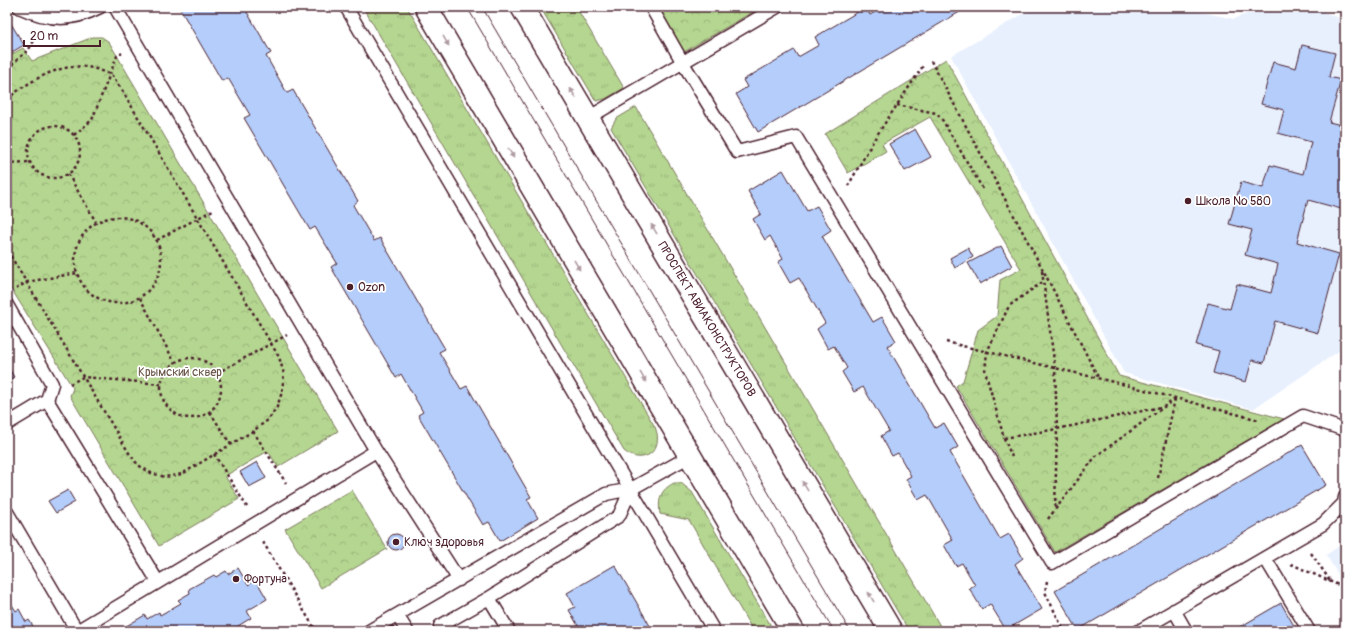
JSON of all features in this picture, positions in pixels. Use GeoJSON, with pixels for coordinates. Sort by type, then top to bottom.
{"type":"FeatureCollection","features":[{"type":"Feature","properties":{"kind":"street"},"geometry":{"type":"LineString","coordinates":[[426,7],[793,631]]}},
{"type":"Feature","properties":{"kind":"street","name":"ПРОСПЕКТ АВИАКОНСТРУКТОРОВ"},"geometry":{"type":"LineString","coordinates":[[522,7],[891,631]]}},
{"type":"Feature","properties":{"kind":"lane"},"geometry":{"type":"LineString","coordinates":[[19,7],[46,18],[68,18],[87,13],[100,7]]}},
{"type":"Feature","properties":{"kind":"lane"},"geometry":{"type":"LineString","coordinates":[[115,7],[376,451],[459,580]]}},
{"type":"Feature","properties":{"kind":"lane"},"geometry":{"type":"LineString","coordinates":[[346,7],[714,631]]}},
{"type":"Feature","properties":{"kind":"lane"},"geometry":{"type":"LineString","coordinates":[[651,7],[683,63],[738,152],[796,137],[1052,563],[1303,416],[1345,430]]}},
{"type":"Feature","properties":{"kind":"lane"},"geometry":{"type":"LineString","coordinates":[[588,118],[634,89],[683,63],[777,7]]}},
{"type":"Feature","properties":{"kind":"lane"},"geometry":{"type":"LineString","coordinates":[[7,305],[52,384],[47,400],[7,424]]}},
{"type":"Feature","properties":{"kind":"lane"},"geometry":{"type":"LineString","coordinates":[[47,400],[158,582]]}},
{"type":"Feature","properties":{"kind":"lane"},"geometry":{"type":"LineString","coordinates":[[7,512],[77,631],[376,451]]}},
{"type":"Feature","properties":{"kind":"lane"},"geometry":{"type":"LineString","coordinates":[[369,631],[606,494],[631,489],[690,456]]}},
{"type":"Feature","properties":{"kind":"lane"},"geometry":{"type":"LineString","coordinates":[[443,631],[440,626],[489,598],[620,516],[631,489]]}},
{"type":"Feature","properties":{"kind":"lane"},"geometry":{"type":"LineString","coordinates":[[1139,631],[1323,524],[1344,503],[1345,497]]}},
{"type":"Feature","properties":{"kind":"lane"},"geometry":{"type":"LineString","coordinates":[[1268,556],[1309,631]]}},
{"type":"Feature","properties":{"kind":"lane"},"geometry":{"type":"LineString","coordinates":[[489,598],[509,631]]}},
{"type":"Feature","properties":{"kind":"lane"},"geometry":{"type":"LineString","coordinates":[[1174,610],[1186,631]]}},
{"type":"Feature","properties":{"kind":"lane"},"geometry":{"type":"LineString","coordinates":[[397,615],[407,631]]}},
{"type":"Feature","properties":{"kind":"path"},"geometry":{"type":"LineString","coordinates":[[7,69],[29,49],[46,18]]}},
{"type":"Feature","properties":{"kind":"path"},"geometry":{"type":"LineString","coordinates":[[931,61],[1042,268],[1098,379]]}},
{"type":"Feature","properties":{"kind":"path"},"geometry":{"type":"LineString","coordinates":[[837,205],[875,138],[923,66]]}},
{"type":"Feature","properties":{"kind":"path"},"geometry":{"type":"LineString","coordinates":[[7,99],[15,92],[42,76],[69,67],[90,67],[110,74],[122,90],[272,343],[279,357],[284,374],[282,392],[277,407],[268,420],[253,431],[182,474],[165,477],[151,473],[138,465],[129,453],[7,250]]}},
{"type":"Feature","properties":{"kind":"path"},"geometry":{"type":"LineString","coordinates":[[74,135],[92,120],[110,74]]}},
{"type":"Feature","properties":{"kind":"path"},"geometry":{"type":"LineString","coordinates":[[897,105],[936,113],[943,121],[984,191]]}},
{"type":"Feature","properties":{"kind":"path"},"geometry":{"type":"LineString","coordinates":[[52,126],[68,130],[74,135],[80,152],[75,168],[68,174],[51,178],[34,170],[30,162],[27,154],[28,146],[31,138],[37,132],[52,126]]}},
{"type":"Feature","properties":{"kind":"path"},"geometry":{"type":"LineString","coordinates":[[7,163],[30,162]]}},
{"type":"Feature","properties":{"kind":"path"},"geometry":{"type":"LineString","coordinates":[[68,174],[96,222]]}},
{"type":"Feature","properties":{"kind":"path"},"geometry":{"type":"LineString","coordinates":[[157,240],[229,200]]}},
{"type":"Feature","properties":{"kind":"path"},"geometry":{"type":"LineString","coordinates":[[109,217],[123,217],[137,220],[149,229],[157,240],[161,253],[161,266],[158,279],[150,290],[140,298],[128,302],[115,303],[102,300],[91,294],[83,285],[77,274],[75,262],[76,250],[80,239],[96,222],[109,217]]}},
{"type":"Feature","properties":{"kind":"path"},"geometry":{"type":"LineString","coordinates":[[1042,268],[1055,368],[1057,430],[1055,510]]}},
{"type":"Feature","properties":{"kind":"path"},"geometry":{"type":"LineString","coordinates":[[13,291],[27,282],[77,274]]}},
{"type":"Feature","properties":{"kind":"path"},"geometry":{"type":"LineString","coordinates":[[1015,463],[1004,438],[985,371],[987,352],[1009,306],[1044,281]]}},
{"type":"Feature","properties":{"kind":"path"},"geometry":{"type":"LineString","coordinates":[[140,298],[175,363]]}},
{"type":"Feature","properties":{"kind":"path"},"geometry":{"type":"LineString","coordinates":[[217,373],[302,325]]}},
{"type":"Feature","properties":{"kind":"path"},"geometry":{"type":"LineString","coordinates":[[946,342],[1055,368],[1284,427]]}},
{"type":"Feature","properties":{"kind":"path"},"geometry":{"type":"LineString","coordinates":[[190,358],[198,359],[212,366],[217,373],[221,389],[220,397],[210,412],[201,417],[191,418],[181,416],[172,411],[165,403],[161,394],[161,384],[168,368],[175,363],[190,358]]}},
{"type":"Feature","properties":{"kind":"path"},"geometry":{"type":"LineString","coordinates":[[52,384],[70,384],[84,377],[161,384]]}},
{"type":"Feature","properties":{"kind":"path"},"geometry":{"type":"LineString","coordinates":[[1043,514],[1047,520],[1096,456],[1175,399]]}},
{"type":"Feature","properties":{"kind":"path"},"geometry":{"type":"LineString","coordinates":[[1153,504],[1175,399]]}},
{"type":"Feature","properties":{"kind":"path"},"geometry":{"type":"LineString","coordinates":[[977,439],[1004,438],[1057,430],[1168,405]]}},
{"type":"Feature","properties":{"kind":"path"},"geometry":{"type":"LineString","coordinates":[[210,412],[231,445]]}},
{"type":"Feature","properties":{"kind":"path"},"geometry":{"type":"LineString","coordinates":[[253,431],[296,500]]}},
{"type":"Feature","properties":{"kind":"path"},"geometry":{"type":"LineString","coordinates":[[214,454],[316,631]]}},
{"type":"Feature","properties":{"kind":"path"},"geometry":{"type":"LineString","coordinates":[[1300,537],[1331,582]]}},
{"type":"Feature","properties":{"kind":"path"},"geometry":{"type":"LineString","coordinates":[[1268,556],[1345,588]]}},
{"type":"Feature","properties":{"kind":"path"},"geometry":{"type":"LineString","coordinates":[[1052,563],[1044,592],[1064,631]]}},
{"type":"Feature","properties":{"kind":"shaded area","name":"Школа № 580"},"geometry":{"type":"Polygon","coordinates":[[[1035,7],[1178,7],[1234,19],[1263,7],[1312,7],[1339,18],[1345,30],[1345,347],[1253,409],[1124,373],[951,56],[1035,7]]]}},
{"type":"Feature","properties":{"kind":"shaded area"},"geometry":{"type":"Polygon","coordinates":[[[1345,542],[1345,586],[1326,555],[1345,542]]]}},
{"type":"Feature","properties":{"kind":"green space"},"geometry":{"type":"Polygon","coordinates":[[[363,7],[407,7],[655,427],[657,443],[655,449],[650,454],[645,457],[638,457],[631,456],[624,451],[363,7]]]}},
{"type":"Feature","properties":{"kind":"green space"},"geometry":{"type":"Polygon","coordinates":[[[540,7],[576,7],[624,88],[605,99],[596,101],[540,7]]]}},
{"type":"Feature","properties":{"kind":"green space"},"geometry":{"type":"Polygon","coordinates":[[[658,7],[761,7],[684,52],[658,7]]]}},
{"type":"Feature","properties":{"kind":"green space","name":"Крымский сквер"},"geometry":{"type":"Polygon","coordinates":[[[93,37],[102,37],[109,42],[338,431],[278,467],[268,451],[225,476],[239,499],[159,546],[70,396],[73,388],[7,282],[7,57],[23,48],[32,61],[93,37]]]}},
{"type":"Feature","properties":{"kind":"green space"},"geometry":{"type":"Polygon","coordinates":[[[946,59],[1119,376],[1284,419],[1055,552],[956,386],[963,381],[978,330],[997,316],[1000,280],[1021,269],[930,117],[882,144],[886,151],[848,173],[825,134],[946,59]]]}},
{"type":"Feature","properties":{"kind":"green space"},"geometry":{"type":"Polygon","coordinates":[[[636,107],[943,631],[909,631],[611,128],[616,119],[636,107]]]}},
{"type":"Feature","properties":{"kind":"green space"},"geometry":{"type":"Polygon","coordinates":[[[674,483],[681,483],[692,492],[774,631],[753,631],[689,520],[660,514],[659,504],[661,496],[669,486],[674,483]]]}},
{"type":"Feature","properties":{"kind":"green space"},"geometry":{"type":"Polygon","coordinates":[[[352,490],[387,549],[321,588],[285,529],[352,490]]]}},
{"type":"Feature","properties":{"kind":"building"},"geometry":{"type":"Polygon","coordinates":[[[179,7],[244,7],[271,53],[266,56],[287,93],[293,90],[358,201],[353,205],[374,241],[380,238],[445,349],[439,352],[461,389],[467,386],[531,497],[527,499],[538,518],[500,541],[489,522],[483,525],[418,415],[423,412],[401,374],[396,378],[331,267],[337,263],[315,227],[310,230],[244,118],[250,115],[228,78],[222,81],[179,7]]]}},
{"type":"Feature","properties":{"kind":"building"},"geometry":{"type":"Polygon","coordinates":[[[866,7],[870,15],[883,7],[968,7],[758,132],[736,94],[747,87],[743,80],[794,50],[798,57],[819,45],[815,37],[866,7]]]}},
{"type":"Feature","properties":{"kind":"building"},"geometry":{"type":"Polygon","coordinates":[[[10,22],[24,45],[7,55],[7,24],[10,22]]]}},
{"type":"Feature","properties":{"kind":"building"},"geometry":{"type":"Polygon","coordinates":[[[1302,45],[1335,53],[1329,77],[1341,80],[1329,122],[1345,126],[1345,210],[1308,200],[1297,242],[1339,254],[1318,333],[1275,321],[1264,363],[1252,360],[1246,382],[1213,373],[1219,351],[1196,345],[1208,303],[1230,309],[1237,284],[1271,293],[1278,264],[1245,255],[1252,230],[1229,224],[1241,182],[1263,188],[1270,165],[1303,174],[1311,142],[1278,133],[1284,110],[1261,104],[1273,62],[1296,68],[1302,45]]]}},
{"type":"Feature","properties":{"kind":"building"},"geometry":{"type":"Polygon","coordinates":[[[915,129],[931,157],[905,171],[889,144],[915,129]]]}},
{"type":"Feature","properties":{"kind":"building"},"geometry":{"type":"Polygon","coordinates":[[[783,170],[807,211],[817,206],[831,230],[822,236],[873,322],[882,317],[896,341],[887,346],[935,428],[944,423],[958,447],[950,452],[1000,539],[1009,534],[1023,558],[1015,564],[1042,609],[1006,630],[990,604],[982,609],[969,588],[975,585],[962,563],[956,566],[944,545],[953,540],[927,495],[918,500],[906,479],[911,476],[898,453],[892,456],[881,436],[889,431],[863,387],[854,392],[842,372],[847,368],[834,346],[828,349],[817,329],[825,323],[799,278],[790,283],[778,262],[783,259],[770,236],[765,240],[753,219],[761,214],[748,191],[783,170]]]}},
{"type":"Feature","properties":{"kind":"building"},"geometry":{"type":"Polygon","coordinates":[[[1001,246],[1012,266],[980,284],[968,263],[1001,246]]]}},
{"type":"Feature","properties":{"kind":"building"},"geometry":{"type":"Polygon","coordinates":[[[968,248],[973,257],[955,268],[950,258],[968,248]]]}},
{"type":"Feature","properties":{"kind":"building"},"geometry":{"type":"Polygon","coordinates":[[[7,365],[14,377],[7,381],[7,365]]]}},
{"type":"Feature","properties":{"kind":"building"},"geometry":{"type":"Polygon","coordinates":[[[1302,445],[1326,485],[1078,630],[1055,591],[1302,445]]]}},
{"type":"Feature","properties":{"kind":"building"},"geometry":{"type":"Polygon","coordinates":[[[257,462],[266,478],[249,487],[240,472],[257,462]]]}},
{"type":"Feature","properties":{"kind":"building"},"geometry":{"type":"Polygon","coordinates":[[[68,490],[75,502],[56,513],[48,501],[68,490]]]}},
{"type":"Feature","properties":{"kind":"building","name":"Ключ здоровья"},"geometry":{"type":"Polygon","coordinates":[[[396,534],[403,539],[404,542],[399,549],[396,550],[389,545],[388,542],[393,535],[396,534]]]}},
{"type":"Feature","properties":{"kind":"building"},"geometry":{"type":"Polygon","coordinates":[[[615,565],[653,631],[581,631],[569,610],[575,607],[567,593],[615,565]]]}},
{"type":"Feature","properties":{"kind":"building"},"geometry":{"type":"Polygon","coordinates":[[[238,568],[248,585],[256,580],[267,599],[247,611],[251,618],[230,631],[118,631],[145,615],[147,619],[159,612],[160,615],[181,603],[178,600],[190,593],[189,589],[214,575],[216,577],[226,571],[228,574],[238,568]]]}},
{"type":"Feature","properties":{"kind":"building"},"geometry":{"type":"Polygon","coordinates":[[[7,597],[16,611],[19,609],[26,622],[29,620],[36,631],[7,631],[7,597]]]}},
{"type":"Feature","properties":{"kind":"building"},"geometry":{"type":"Polygon","coordinates":[[[1281,603],[1297,631],[1233,631],[1281,603]]]}},
{"type":"Feature","properties":{"kind":"building"},"geometry":{"type":"Polygon","coordinates":[[[393,626],[396,631],[385,631],[393,626]]]}},
{"type":"Feature","properties":{"kind":"tram line"},"geometry":{"type":"LineString","coordinates":[[467,7],[834,631]]}},
{"type":"Feature","properties":{"kind":"tram line"},"geometry":{"type":"LineString","coordinates":[[482,7],[850,631]]}},
{"type":"Feature","properties":{"kind":"place","name":"Школа № 580"},"geometry":{"type":"Point","coordinates":[1188,201]}},
{"type":"Feature","properties":{"kind":"place","name":"Ozon"},"geometry":{"type":"Point","coordinates":[350,287]}},
{"type":"Feature","properties":{"kind":"place","name":"Ключ здоровья"},"geometry":{"type":"Point","coordinates":[396,542]}},
{"type":"Feature","properties":{"kind":"place","name":"Фортуна"},"geometry":{"type":"Point","coordinates":[236,579]}}]}
